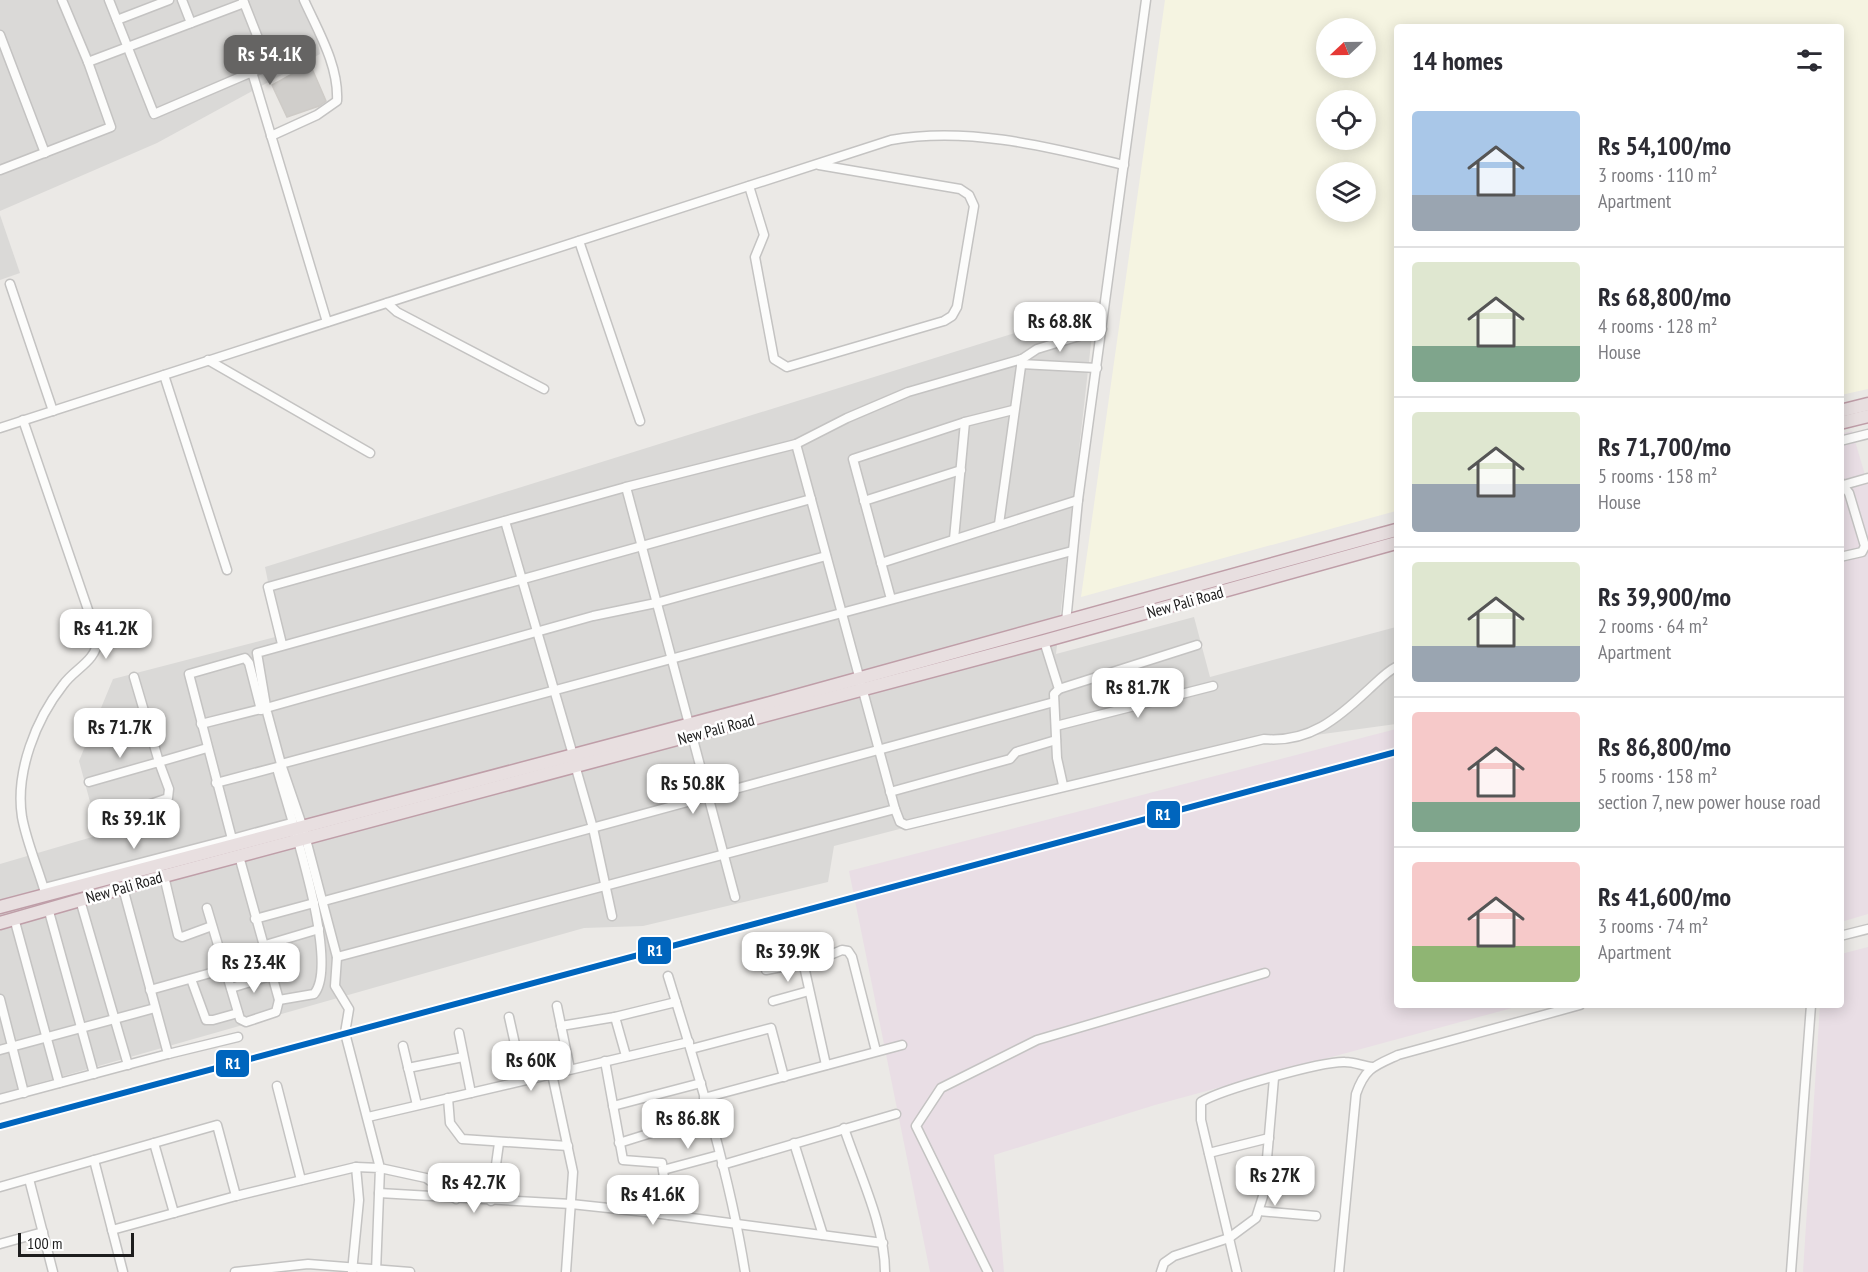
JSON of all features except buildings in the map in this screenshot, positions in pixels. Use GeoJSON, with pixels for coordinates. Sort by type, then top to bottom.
{"type":"FeatureCollection","features":[{"type":"Feature","properties":{"kind":"highway"},"geometry":{"type":"LineString","coordinates":[[1844,410],[1868,404]]}},
{"type":"Feature","properties":{"kind":"highway"},"geometry":{"type":"LineString","coordinates":[[1844,422],[1868,416]]}},
{"type":"Feature","properties":{"kind":"highway","name":"New Pali Road"},"geometry":{"type":"LineString","coordinates":[[0,907],[689,730],[862,683],[1065,622],[1394,531]]}},
{"type":"Feature","properties":{"kind":"highway","name":"New Pali Road"},"geometry":{"type":"LineString","coordinates":[[862,683],[1044,642],[1394,544]]}},
{"type":"Feature","properties":{"kind":"highway","name":"New Pali Road"},"geometry":{"type":"LineString","coordinates":[[0,923],[14,918],[46,897],[80,900],[239,856],[298,832]]}},
{"type":"Feature","properties":{"kind":"street"},"geometry":{"type":"LineString","coordinates":[[0,170],[111,128],[88,62],[62,0]]}},
{"type":"Feature","properties":{"kind":"street"},"geometry":{"type":"LineString","coordinates":[[88,62],[128,47],[243,2],[269,66],[154,114],[128,47],[109,0]]}},
{"type":"Feature","properties":{"kind":"street"},"geometry":{"type":"LineString","coordinates":[[117,20],[170,0]]}},
{"type":"Feature","properties":{"kind":"street"},"geometry":{"type":"LineString","coordinates":[[182,0],[191,22]]}},
{"type":"Feature","properties":{"kind":"street"},"geometry":{"type":"LineString","coordinates":[[271,136],[317,115],[337,101],[338,87],[328,53],[304,0]]}},
{"type":"Feature","properties":{"kind":"street"},"geometry":{"type":"LineString","coordinates":[[1065,622],[1078,500],[1146,0]]}},
{"type":"Feature","properties":{"kind":"street"},"geometry":{"type":"LineString","coordinates":[[0,35],[45,153]]}},
{"type":"Feature","properties":{"kind":"street"},"geometry":{"type":"LineString","coordinates":[[252,72],[327,322]]}},
{"type":"Feature","properties":{"kind":"street"},"geometry":{"type":"LineString","coordinates":[[0,428],[891,140],[950,135],[1057,149],[1124,165]]}},
{"type":"Feature","properties":{"kind":"street"},"geometry":{"type":"LineString","coordinates":[[749,186],[764,235],[755,257],[774,359],[780,364],[787,367],[798,364],[944,321],[952,316],[957,307],[975,206],[969,195],[960,189],[816,164]]}},
{"type":"Feature","properties":{"kind":"street"},"geometry":{"type":"LineString","coordinates":[[579,241],[640,421]]}},
{"type":"Feature","properties":{"kind":"street"},"geometry":{"type":"LineString","coordinates":[[10,284],[53,411]]}},
{"type":"Feature","properties":{"kind":"street"},"geometry":{"type":"LineString","coordinates":[[387,303],[397,312],[544,389]]}},
{"type":"Feature","properties":{"kind":"street"},"geometry":{"type":"LineString","coordinates":[[999,524],[1022,362],[1037,348],[1102,329]]}},
{"type":"Feature","properties":{"kind":"street"},"geometry":{"type":"LineString","coordinates":[[208,360],[370,453]]}},
{"type":"Feature","properties":{"kind":"street"},"geometry":{"type":"LineString","coordinates":[[282,644],[267,587],[626,487],[795,444],[847,418],[908,392],[1022,362],[1097,368]]}},
{"type":"Feature","properties":{"kind":"street"},"geometry":{"type":"LineString","coordinates":[[164,375],[227,570]]}},
{"type":"Feature","properties":{"kind":"street"},"geometry":{"type":"LineString","coordinates":[[891,599],[853,459],[965,422],[1014,410]]}},
{"type":"Feature","properties":{"kind":"street"},"geometry":{"type":"LineString","coordinates":[[23,420],[98,639],[92,658],[64,684],[42,716],[25,767],[23,819],[94,1074]]}},
{"type":"Feature","properties":{"kind":"street"},"geometry":{"type":"LineString","coordinates":[[954,539],[965,422]]}},
{"type":"Feature","properties":{"kind":"street"},"geometry":{"type":"LineString","coordinates":[[1844,440],[1868,434]]}},
{"type":"Feature","properties":{"kind":"street"},"geometry":{"type":"LineString","coordinates":[[795,444],[890,792],[900,822],[906,825],[1063,785],[1264,739],[1283,741],[1306,735],[1326,726],[1394,668]]}},
{"type":"Feature","properties":{"kind":"street"},"geometry":{"type":"LineString","coordinates":[[864,501],[961,470]]}},
{"type":"Feature","properties":{"kind":"street"},"geometry":{"type":"LineString","coordinates":[[1844,483],[1868,478]]}},
{"type":"Feature","properties":{"kind":"street"},"geometry":{"type":"LineString","coordinates":[[626,487],[735,897]]}},
{"type":"Feature","properties":{"kind":"street"},"geometry":{"type":"LineString","coordinates":[[1844,487],[1849,493],[1865,546],[1862,552],[1844,556]]}},
{"type":"Feature","properties":{"kind":"street"},"geometry":{"type":"LineString","coordinates":[[264,709],[256,657],[260,651],[811,499]]}},
{"type":"Feature","properties":{"kind":"street"},"geometry":{"type":"LineString","coordinates":[[881,562],[1078,500]]}},
{"type":"Feature","properties":{"kind":"street"},"geometry":{"type":"LineString","coordinates":[[505,521],[593,828],[612,916]]}},
{"type":"Feature","properties":{"kind":"street"},"geometry":{"type":"LineString","coordinates":[[216,783],[670,658],[1072,551]]}},
{"type":"Feature","properties":{"kind":"street"},"geometry":{"type":"LineString","coordinates":[[201,724],[264,709],[537,631],[656,603],[826,556]]}},
{"type":"Feature","properties":{"kind":"street"},"geometry":{"type":"LineString","coordinates":[[1044,642],[1059,689]]}},
{"type":"Feature","properties":{"kind":"street"},"geometry":{"type":"LineString","coordinates":[[1063,785],[1056,740],[1054,694],[1059,689],[1197,645]]}},
{"type":"Feature","properties":{"kind":"street"},"geometry":{"type":"LineString","coordinates":[[232,839],[189,674],[245,658],[249,663],[264,709],[298,832],[320,929],[323,959],[317,990],[310,996],[279,1000]]}},
{"type":"Feature","properties":{"kind":"street"},"geometry":{"type":"LineString","coordinates":[[107,819],[168,798],[169,789],[145,720],[134,677]]}},
{"type":"Feature","properties":{"kind":"street"},"geometry":{"type":"LineString","coordinates":[[1056,726],[1213,686]]}},
{"type":"Feature","properties":{"kind":"street"},"geometry":{"type":"LineString","coordinates":[[324,901],[880,752],[1054,702]]}},
{"type":"Feature","properties":{"kind":"street"},"geometry":{"type":"LineString","coordinates":[[110,730],[145,720]]}},
{"type":"Feature","properties":{"kind":"street"},"geometry":{"type":"LineString","coordinates":[[890,792],[1010,759],[1016,752],[1056,740]]}},
{"type":"Feature","properties":{"kind":"street"},"geometry":{"type":"LineString","coordinates":[[89,782],[207,748]]}},
{"type":"Feature","properties":{"kind":"street"},"geometry":{"type":"LineString","coordinates":[[338,957],[895,809]]}},
{"type":"Feature","properties":{"kind":"street"},"geometry":{"type":"LineString","coordinates":[[46,897],[232,839],[298,832]]}},
{"type":"Feature","properties":{"kind":"street"},"geometry":{"type":"LineString","coordinates":[[298,832],[324,901],[338,957],[335,986],[349,1009],[345,1034],[380,1168],[376,1271]]}},
{"type":"Feature","properties":{"kind":"street"},"geometry":{"type":"LineString","coordinates":[[207,908],[238,1013],[244,1022],[272,1014],[279,1009],[279,1000],[270,976],[239,856]]}},
{"type":"Feature","properties":{"kind":"street"},"geometry":{"type":"LineString","coordinates":[[164,876],[178,935],[182,937],[213,926]]}},
{"type":"Feature","properties":{"kind":"street"},"geometry":{"type":"LineString","coordinates":[[123,888],[168,1054]]}},
{"type":"Feature","properties":{"kind":"street"},"geometry":{"type":"LineString","coordinates":[[80,900],[128,1065]]}},
{"type":"Feature","properties":{"kind":"street"},"geometry":{"type":"LineString","coordinates":[[255,919],[314,903]]}},
{"type":"Feature","properties":{"kind":"street"},"geometry":{"type":"LineString","coordinates":[[14,918],[59,1083]]}},
{"type":"Feature","properties":{"kind":"street"},"geometry":{"type":"LineString","coordinates":[[262,946],[320,929]]}},
{"type":"Feature","properties":{"kind":"street"},"geometry":{"type":"LineString","coordinates":[[1844,935],[1868,929]]}},
{"type":"Feature","properties":{"kind":"street"},"geometry":{"type":"LineString","coordinates":[[766,970],[808,962],[842,950],[848,951],[852,957],[876,1051]]}},
{"type":"Feature","properties":{"kind":"street"},"geometry":{"type":"LineString","coordinates":[[808,962],[804,971],[826,1065]]}},
{"type":"Feature","properties":{"kind":"street"},"geometry":{"type":"LineString","coordinates":[[150,990],[225,969]]}},
{"type":"Feature","properties":{"kind":"street"},"geometry":{"type":"LineString","coordinates":[[988,1272],[916,1126],[941,1088],[1037,1040],[1265,973]]}},
{"type":"Feature","properties":{"kind":"street"},"geometry":{"type":"LineString","coordinates":[[231,988],[270,976]]}},
{"type":"Feature","properties":{"kind":"street"},"geometry":{"type":"LineString","coordinates":[[668,976],[701,1083],[737,1223],[746,1272]]}},
{"type":"Feature","properties":{"kind":"street"},"geometry":{"type":"LineString","coordinates":[[191,978],[206,1020],[238,1013]]}},
{"type":"Feature","properties":{"kind":"street"},"geometry":{"type":"LineString","coordinates":[[773,1000],[809,991]]}},
{"type":"Feature","properties":{"kind":"street"},"geometry":{"type":"LineString","coordinates":[[0,999],[24,1093]]}},
{"type":"Feature","properties":{"kind":"street"},"geometry":{"type":"LineString","coordinates":[[561,1026],[615,1017],[676,1002]]}},
{"type":"Feature","properties":{"kind":"street"},"geometry":{"type":"LineString","coordinates":[[556,1006],[570,1069]]}},
{"type":"Feature","properties":{"kind":"street"},"geometry":{"type":"LineString","coordinates":[[0,1050],[155,1008]]}},
{"type":"Feature","properties":{"kind":"street"},"geometry":{"type":"LineString","coordinates":[[1339,1272],[1356,1094],[1362,1076],[1372,1067],[1398,1055],[1569,1008]]}},
{"type":"Feature","properties":{"kind":"street"},"geometry":{"type":"LineString","coordinates":[[1791,1272],[1811,1008]]}},
{"type":"Feature","properties":{"kind":"street"},"geometry":{"type":"LineString","coordinates":[[509,1017],[523,1080]]}},
{"type":"Feature","properties":{"kind":"street"},"geometry":{"type":"LineString","coordinates":[[615,1017],[626,1056]]}},
{"type":"Feature","properties":{"kind":"street"},"geometry":{"type":"LineString","coordinates":[[368,1117],[626,1056],[771,1028],[784,1077]]}},
{"type":"Feature","properties":{"kind":"street"},"geometry":{"type":"LineString","coordinates":[[459,1033],[471,1093]]}},
{"type":"Feature","properties":{"kind":"street"},"geometry":{"type":"LineString","coordinates":[[0,1099],[238,1037]]}},
{"type":"Feature","properties":{"kind":"street"},"geometry":{"type":"LineString","coordinates":[[403,1046],[417,1106]]}},
{"type":"Feature","properties":{"kind":"street"},"geometry":{"type":"LineString","coordinates":[[704,1098],[902,1046]]}},
{"type":"Feature","properties":{"kind":"street"},"geometry":{"type":"LineString","coordinates":[[408,1068],[464,1056]]}},
{"type":"Feature","properties":{"kind":"street"},"geometry":{"type":"LineString","coordinates":[[605,1061],[623,1160],[662,1163],[669,1215]]}},
{"type":"Feature","properties":{"kind":"street"},"geometry":{"type":"LineString","coordinates":[[1237,1272],[1201,1120],[1201,1102],[1237,1088],[1329,1064],[1345,1062],[1372,1067]]}},
{"type":"Feature","properties":{"kind":"street"},"geometry":{"type":"LineString","coordinates":[[552,1074],[573,1172],[566,1272]]}},
{"type":"Feature","properties":{"kind":"street"},"geometry":{"type":"LineString","coordinates":[[1161,1272],[1164,1263],[1174,1256],[1229,1238],[1248,1226],[1260,1211],[1264,1193],[1274,1078]]}},
{"type":"Feature","properties":{"kind":"street"},"geometry":{"type":"LineString","coordinates":[[612,1106],[701,1083]]}},
{"type":"Feature","properties":{"kind":"street"},"geometry":{"type":"LineString","coordinates":[[277,1086],[301,1180]]}},
{"type":"Feature","properties":{"kind":"street"},"geometry":{"type":"LineString","coordinates":[[448,1098],[450,1123],[457,1136],[467,1141],[567,1146]]}},
{"type":"Feature","properties":{"kind":"street"},"geometry":{"type":"LineString","coordinates":[[722,1165],[896,1114]]}},
{"type":"Feature","properties":{"kind":"street"},"geometry":{"type":"LineString","coordinates":[[619,1143],[709,1115]]}},
{"type":"Feature","properties":{"kind":"street"},"geometry":{"type":"LineString","coordinates":[[0,1187],[217,1125],[236,1196]]}},
{"type":"Feature","properties":{"kind":"street"},"geometry":{"type":"LineString","coordinates":[[844,1128],[883,1243],[885,1272]]}},
{"type":"Feature","properties":{"kind":"street"},"geometry":{"type":"LineString","coordinates":[[1209,1153],[1269,1138]]}},
{"type":"Feature","properties":{"kind":"street"},"geometry":{"type":"LineString","coordinates":[[154,1143],[174,1213]]}},
{"type":"Feature","properties":{"kind":"street"},"geometry":{"type":"LineString","coordinates":[[491,1201],[499,1143]]}},
{"type":"Feature","properties":{"kind":"street"},"geometry":{"type":"LineString","coordinates":[[794,1143],[823,1235]]}},
{"type":"Feature","properties":{"kind":"street"},"geometry":{"type":"LineString","coordinates":[[663,1170],[719,1155]]}},
{"type":"Feature","properties":{"kind":"street"},"geometry":{"type":"LineString","coordinates":[[94,1160],[123,1272]]}},
{"type":"Feature","properties":{"kind":"street"},"geometry":{"type":"LineString","coordinates":[[352,1269],[359,1200],[357,1167]]}},
{"type":"Feature","properties":{"kind":"street"},"geometry":{"type":"LineString","coordinates":[[112,1230],[236,1196],[357,1167],[380,1168],[426,1178],[456,1199]]}},
{"type":"Feature","properties":{"kind":"street"},"geometry":{"type":"LineString","coordinates":[[29,1179],[53,1272]]}},
{"type":"Feature","properties":{"kind":"street"},"geometry":{"type":"LineString","coordinates":[[378,1193],[571,1204],[883,1243]]}},
{"type":"Feature","properties":{"kind":"street"},"geometry":{"type":"LineString","coordinates":[[1260,1211],[1316,1216]]}},
{"type":"Feature","properties":{"kind":"street"},"geometry":{"type":"LineString","coordinates":[[0,1244],[43,1232]]}},
{"type":"Feature","properties":{"kind":"street"},"geometry":{"type":"LineString","coordinates":[[1333,1272],[1341,1258]]}},
{"type":"Feature","properties":{"kind":"street"},"geometry":{"type":"LineString","coordinates":[[235,1272],[300,1264],[410,1272]]}},
{"type":"Feature","properties":{"kind":"shaded area"},"geometry":{"type":"Polygon","coordinates":[[[0,0],[310,0],[320,54],[157,143],[0,211],[0,0]]]}},
{"type":"Feature","properties":{"kind":"shaded area"},"geometry":{"type":"Polygon","coordinates":[[[1165,0],[1868,0],[1868,389],[1844,394],[1844,24],[1394,24],[1394,512],[1081,597],[1165,0]]]}},
{"type":"Feature","properties":{"kind":"shaded area"},"geometry":{"type":"Polygon","coordinates":[[[0,215],[20,273],[0,280],[0,215]]]}},
{"type":"Feature","properties":{"kind":"shaded area"},"geometry":{"type":"Polygon","coordinates":[[[1095,308],[1056,654],[1194,617],[1210,677],[1394,628],[1394,724],[1272,741],[1057,788],[834,846],[828,882],[643,926],[584,928],[0,1094],[0,864],[99,835],[79,761],[113,679],[279,636],[265,567],[1095,308]]]}},
{"type":"Feature","properties":{"kind":"shaded area"},"geometry":{"type":"Polygon","coordinates":[[[1852,431],[1868,485],[1868,914],[1844,921],[1844,433],[1852,431]]]}},
{"type":"Feature","properties":{"kind":"shaded area"},"geometry":{"type":"Polygon","coordinates":[[[1394,730],[1394,1008],[1512,1008],[1155,1105],[994,1155],[1004,1272],[930,1272],[849,871],[1394,730]]]}},
{"type":"Feature","properties":{"kind":"shaded area"},"geometry":{"type":"Polygon","coordinates":[[[1868,947],[1868,1272],[1803,1272],[1820,1008],[1844,1008],[1844,953],[1868,947]]]}},
{"type":"Feature","properties":{"kind":"transit line","name":"R1"},"geometry":{"type":"LineString","coordinates":[[0,1126],[1394,753]]}}]}
